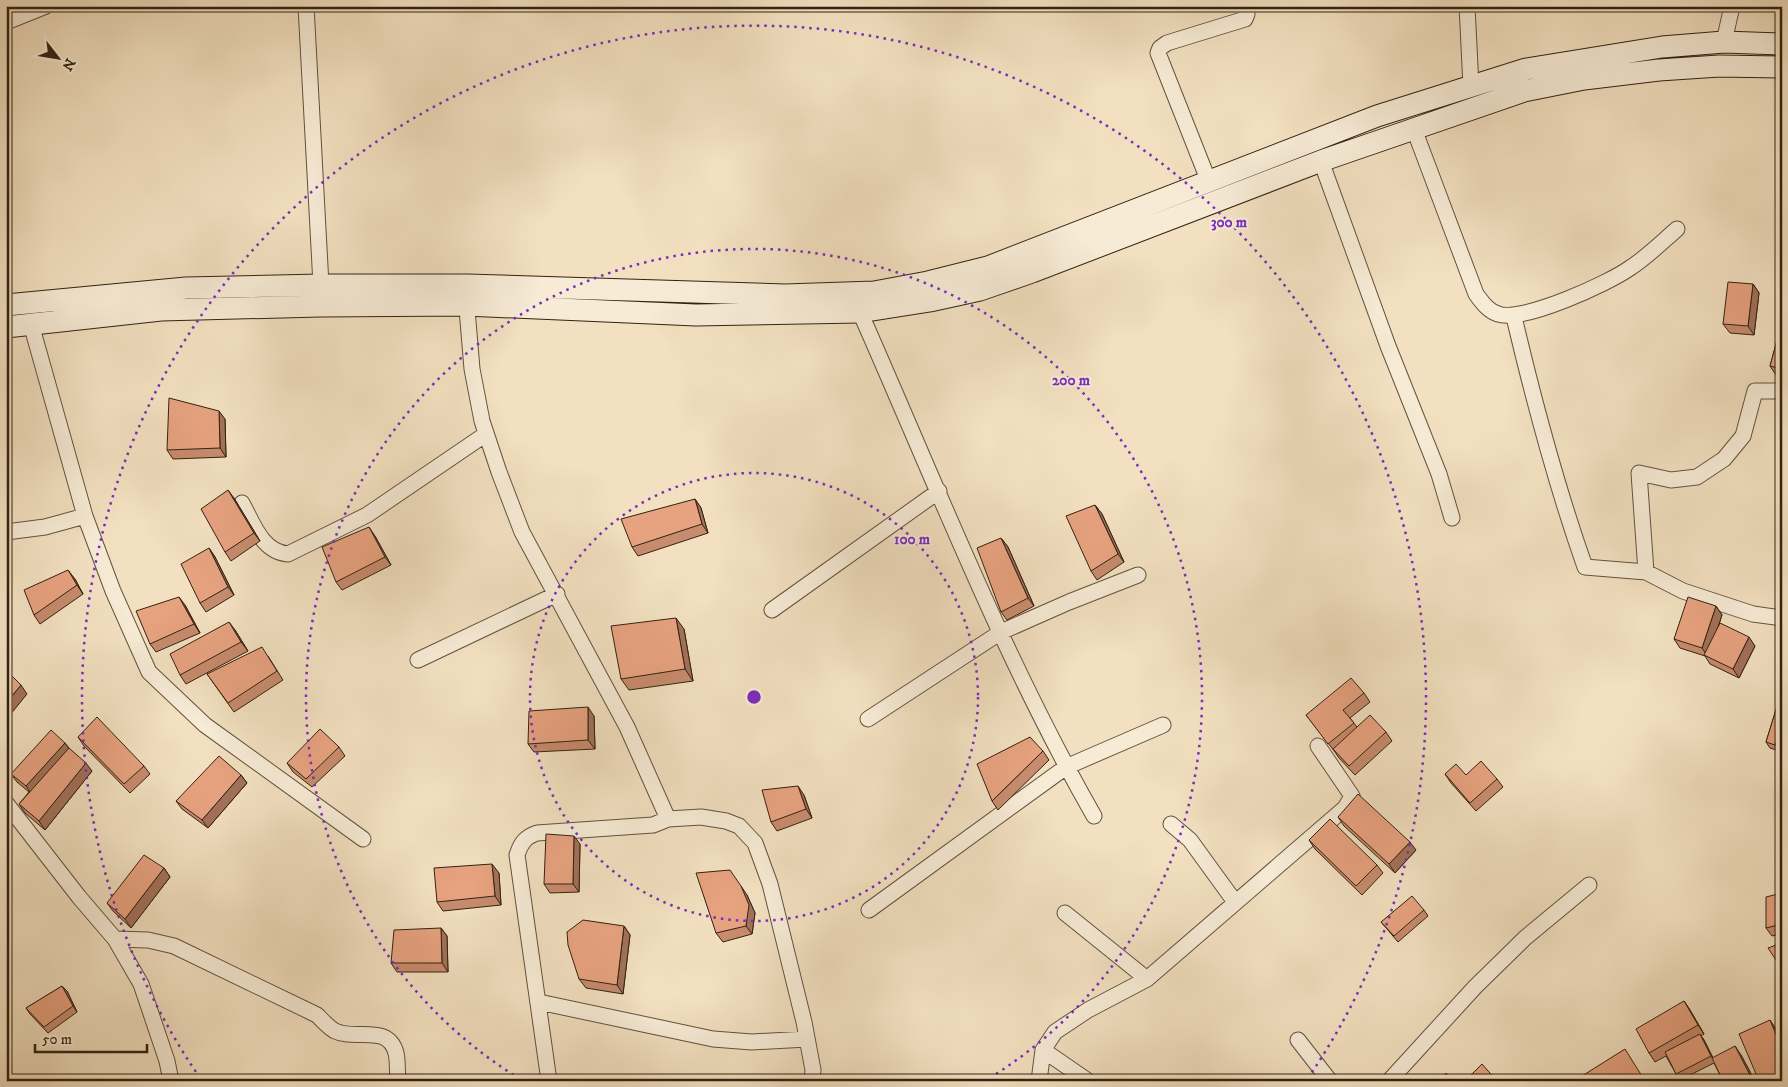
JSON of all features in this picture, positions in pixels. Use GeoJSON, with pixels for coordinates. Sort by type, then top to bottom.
{"type":"FeatureCollection","features":[{"type":"Feature","properties":{"kind":"main road"},"geometry":{"type":"LineString","coordinates":[[6,327],[161,310],[320,306],[466,295],[784,295],[874,292],[928,282],[988,267],[1377,116],[1526,69],[1662,47],[1724,42],[1782,44]]}},
{"type":"Feature","properties":{"kind":"main road"},"geometry":{"type":"LineString","coordinates":[[6,305],[186,288],[321,284],[696,315],[860,312],[930,301],[988,287],[1032,272],[1321,161],[1524,91],[1584,79],[1659,70],[1719,66],[1782,66]]}},
{"type":"Feature","properties":{"kind":"street"},"geometry":{"type":"LineString","coordinates":[[6,22],[46,6]]}},
{"type":"Feature","properties":{"kind":"street"},"geometry":{"type":"LineString","coordinates":[[306,6],[321,284]]}},
{"type":"Feature","properties":{"kind":"street"},"geometry":{"type":"LineString","coordinates":[[1209,182],[1158,54],[1160,48],[1167,43],[1245,19],[1247,14],[1246,6]]}},
{"type":"Feature","properties":{"kind":"street"},"geometry":{"type":"LineString","coordinates":[[1467,6],[1471,87]]}},
{"type":"Feature","properties":{"kind":"street"},"geometry":{"type":"LineString","coordinates":[[1724,42],[1732,6]]}},
{"type":"Feature","properties":{"kind":"street"},"geometry":{"type":"LineString","coordinates":[[1414,129],[1476,294],[1486,307],[1498,314],[1514,316],[1550,306],[1630,269],[1677,229]]}},
{"type":"Feature","properties":{"kind":"street"},"geometry":{"type":"LineString","coordinates":[[1321,161],[1388,346],[1439,474],[1452,518]]}},
{"type":"Feature","properties":{"kind":"street"},"geometry":{"type":"LineString","coordinates":[[466,295],[472,369],[486,434],[522,532],[627,727],[668,819]]}},
{"type":"Feature","properties":{"kind":"street"},"geometry":{"type":"LineString","coordinates":[[860,312],[1001,632],[1066,767],[1094,816]]}},
{"type":"Feature","properties":{"kind":"street"},"geometry":{"type":"LineString","coordinates":[[1514,316],[1535,408],[1564,506],[1585,567],[1646,572],[1684,591],[1753,614],[1782,618]]}},
{"type":"Feature","properties":{"kind":"street"},"geometry":{"type":"LineString","coordinates":[[31,324],[84,516],[113,591],[149,672],[205,725],[363,839]]}},
{"type":"Feature","properties":{"kind":"street"},"geometry":{"type":"LineString","coordinates":[[1646,572],[1639,473],[1671,480],[1697,477],[1724,459],[1743,436],[1756,391],[1782,391]]}},
{"type":"Feature","properties":{"kind":"street"},"geometry":{"type":"LineString","coordinates":[[242,503],[266,545],[278,554],[288,554],[367,515],[486,434]]}},
{"type":"Feature","properties":{"kind":"street"},"geometry":{"type":"LineString","coordinates":[[772,610],[939,491]]}},
{"type":"Feature","properties":{"kind":"street"},"geometry":{"type":"LineString","coordinates":[[6,532],[45,527],[84,516]]}},
{"type":"Feature","properties":{"kind":"street"},"geometry":{"type":"LineString","coordinates":[[868,719],[1001,632],[1069,602],[1138,575]]}},
{"type":"Feature","properties":{"kind":"street"},"geometry":{"type":"LineString","coordinates":[[418,660],[557,594]]}},
{"type":"Feature","properties":{"kind":"street"},"geometry":{"type":"LineString","coordinates":[[869,910],[1066,767],[1164,725]]}},
{"type":"Feature","properties":{"kind":"street"},"geometry":{"type":"LineString","coordinates":[[1039,1081],[1043,1050],[1055,1032],[1069,1022],[1147,979],[1235,902],[1302,847],[1351,801],[1352,796],[1349,790],[1318,746]]}},
{"type":"Feature","properties":{"kind":"street"},"geometry":{"type":"LineString","coordinates":[[6,803],[79,897],[115,939],[141,984],[165,1054],[171,1081]]}},
{"type":"Feature","properties":{"kind":"street"},"geometry":{"type":"LineString","coordinates":[[549,1081],[517,855],[521,842],[537,833],[653,825],[668,819],[701,817],[726,821],[739,826],[755,843],[770,884],[807,1039],[813,1070],[812,1081]]}},
{"type":"Feature","properties":{"kind":"street"},"geometry":{"type":"LineString","coordinates":[[1171,824],[1190,840],[1235,902]]}},
{"type":"Feature","properties":{"kind":"street"},"geometry":{"type":"LineString","coordinates":[[1389,1081],[1475,987],[1525,938],[1589,884]]}},
{"type":"Feature","properties":{"kind":"street"},"geometry":{"type":"LineString","coordinates":[[1065,913],[1147,979]]}},
{"type":"Feature","properties":{"kind":"street"},"geometry":{"type":"LineString","coordinates":[[115,939],[148,940],[174,946],[316,1015],[336,1031],[349,1035],[380,1035],[386,1038],[396,1053],[398,1081]]}},
{"type":"Feature","properties":{"kind":"street"},"geometry":{"type":"LineString","coordinates":[[539,1002],[713,1039],[752,1042],[807,1039]]}},
{"type":"Feature","properties":{"kind":"street"},"geometry":{"type":"LineString","coordinates":[[1298,1040],[1330,1081]]}},
{"type":"Feature","properties":{"kind":"street"},"geometry":{"type":"LineString","coordinates":[[1043,1050],[1088,1081]]}},
{"type":"Feature","properties":{"kind":"building"},"geometry":{"type":"Polygon","coordinates":[[[1728,282],[1753,284],[1748,326],[1723,324],[1728,282]]]}},
{"type":"Feature","properties":{"kind":"building"},"geometry":{"type":"Polygon","coordinates":[[[1782,322],[1782,369],[1770,366],[1782,322]]]}},
{"type":"Feature","properties":{"kind":"building"},"geometry":{"type":"Polygon","coordinates":[[[169,398],[219,411],[220,448],[167,450],[169,398]]]}},
{"type":"Feature","properties":{"kind":"building"},"geometry":{"type":"Polygon","coordinates":[[[228,490],[254,533],[225,552],[201,509],[228,490]]]}},
{"type":"Feature","properties":{"kind":"building"},"geometry":{"type":"Polygon","coordinates":[[[695,499],[702,524],[632,547],[621,519],[695,499]]]}},
{"type":"Feature","properties":{"kind":"building"},"geometry":{"type":"Polygon","coordinates":[[[1095,505],[1118,554],[1091,571],[1066,516],[1095,505]]]}},
{"type":"Feature","properties":{"kind":"building"},"geometry":{"type":"Polygon","coordinates":[[[369,527],[385,557],[336,582],[322,547],[369,527]]]}},
{"type":"Feature","properties":{"kind":"building"},"geometry":{"type":"Polygon","coordinates":[[[1001,538],[1028,598],[1001,612],[977,548],[1001,538]]]}},
{"type":"Feature","properties":{"kind":"building"},"geometry":{"type":"Polygon","coordinates":[[[1782,538],[1782,566],[1778,566],[1782,538]]]}},
{"type":"Feature","properties":{"kind":"building"},"geometry":{"type":"Polygon","coordinates":[[[209,548],[228,587],[200,603],[181,564],[209,548]]]}},
{"type":"Feature","properties":{"kind":"building"},"geometry":{"type":"Polygon","coordinates":[[[68,570],[77,585],[34,615],[24,590],[68,570]]]}},
{"type":"Feature","properties":{"kind":"building"},"geometry":{"type":"Polygon","coordinates":[[[179,597],[194,624],[150,644],[136,611],[179,597]]]}},
{"type":"Feature","properties":{"kind":"building"},"geometry":{"type":"Polygon","coordinates":[[[1688,597],[1716,606],[1702,648],[1674,639],[1688,597]]]}},
{"type":"Feature","properties":{"kind":"building"},"geometry":{"type":"Polygon","coordinates":[[[676,618],[685,669],[621,679],[611,626],[676,618]]]}},
{"type":"Feature","properties":{"kind":"building"},"geometry":{"type":"Polygon","coordinates":[[[229,622],[241,642],[180,675],[170,654],[229,622]]]}},
{"type":"Feature","properties":{"kind":"building"},"geometry":{"type":"Polygon","coordinates":[[[1720,623],[1749,637],[1733,669],[1704,655],[1720,623]]]}},
{"type":"Feature","properties":{"kind":"building"},"geometry":{"type":"Polygon","coordinates":[[[262,647],[277,671],[228,703],[207,674],[262,647]]]}},
{"type":"Feature","properties":{"kind":"building"},"geometry":{"type":"Polygon","coordinates":[[[6,670],[21,685],[6,703],[6,670]]]}},
{"type":"Feature","properties":{"kind":"building"},"geometry":{"type":"Polygon","coordinates":[[[1351,678],[1364,693],[1343,710],[1354,723],[1328,744],[1306,715],[1351,678]]]}},
{"type":"Feature","properties":{"kind":"building"},"geometry":{"type":"Polygon","coordinates":[[[1778,703],[1782,704],[1782,723],[1775,745],[1766,742],[1778,703]]]}},
{"type":"Feature","properties":{"kind":"building"},"geometry":{"type":"Polygon","coordinates":[[[588,707],[588,740],[528,744],[529,711],[588,707]]]}},
{"type":"Feature","properties":{"kind":"building"},"geometry":{"type":"Polygon","coordinates":[[[1370,715],[1386,732],[1349,766],[1333,749],[1370,715]]]}},
{"type":"Feature","properties":{"kind":"building"},"geometry":{"type":"Polygon","coordinates":[[[97,717],[144,766],[124,784],[78,737],[97,717]]]}},
{"type":"Feature","properties":{"kind":"building"},"geometry":{"type":"Polygon","coordinates":[[[320,729],[339,747],[306,779],[287,763],[320,729]]]}},
{"type":"Feature","properties":{"kind":"building"},"geometry":{"type":"Polygon","coordinates":[[[51,730],[65,743],[26,786],[11,774],[51,730]]]}},
{"type":"Feature","properties":{"kind":"building"},"geometry":{"type":"Polygon","coordinates":[[[1030,737],[1043,751],[992,801],[977,764],[1030,737]]]}},
{"type":"Feature","properties":{"kind":"building"},"geometry":{"type":"Polygon","coordinates":[[[69,748],[86,763],[39,821],[19,804],[69,748]]]}},
{"type":"Feature","properties":{"kind":"building"},"geometry":{"type":"Polygon","coordinates":[[[219,756],[241,775],[202,820],[176,801],[219,756]]]}},
{"type":"Feature","properties":{"kind":"building"},"geometry":{"type":"Polygon","coordinates":[[[1481,761],[1497,779],[1470,803],[1445,774],[1456,764],[1466,775],[1481,761]]]}},
{"type":"Feature","properties":{"kind":"building"},"geometry":{"type":"Polygon","coordinates":[[[798,786],[806,809],[771,822],[762,790],[798,786]]]}},
{"type":"Feature","properties":{"kind":"building"},"geometry":{"type":"Polygon","coordinates":[[[1358,794],[1410,842],[1389,864],[1338,817],[1358,794]]]}},
{"type":"Feature","properties":{"kind":"building"},"geometry":{"type":"Polygon","coordinates":[[[1330,819],[1377,865],[1356,886],[1309,840],[1330,819]]]}},
{"type":"Feature","properties":{"kind":"building"},"geometry":{"type":"Polygon","coordinates":[[[546,834],[574,836],[573,884],[544,884],[546,834]]]}},
{"type":"Feature","properties":{"kind":"building"},"geometry":{"type":"Polygon","coordinates":[[[144,855],[164,868],[125,919],[107,903],[144,855]]]}},
{"type":"Feature","properties":{"kind":"building"},"geometry":{"type":"Polygon","coordinates":[[[492,864],[495,896],[437,902],[434,868],[492,864]]]}},
{"type":"Feature","properties":{"kind":"building"},"geometry":{"type":"Polygon","coordinates":[[[730,870],[741,886],[749,905],[746,926],[716,933],[696,873],[730,870]]]}},
{"type":"Feature","properties":{"kind":"building"},"geometry":{"type":"Polygon","coordinates":[[[1782,893],[1782,924],[1766,928],[1766,897],[1782,893]]]}},
{"type":"Feature","properties":{"kind":"building"},"geometry":{"type":"Polygon","coordinates":[[[1412,896],[1424,910],[1394,936],[1381,922],[1412,896]]]}},
{"type":"Feature","properties":{"kind":"building"},"geometry":{"type":"Polygon","coordinates":[[[583,920],[624,926],[617,985],[579,979],[568,945],[567,932],[583,920]]]}},
{"type":"Feature","properties":{"kind":"building"},"geometry":{"type":"Polygon","coordinates":[[[441,928],[442,963],[391,963],[394,930],[441,928]]]}},
{"type":"Feature","properties":{"kind":"building"},"geometry":{"type":"Polygon","coordinates":[[[1782,943],[1782,969],[1768,948],[1782,943]]]}},
{"type":"Feature","properties":{"kind":"building"},"geometry":{"type":"Polygon","coordinates":[[[62,986],[73,1006],[44,1027],[26,1008],[62,986]]]}},
{"type":"Feature","properties":{"kind":"building"},"geometry":{"type":"Polygon","coordinates":[[[1684,1001],[1698,1025],[1649,1053],[1636,1029],[1684,1001]]]}},
{"type":"Feature","properties":{"kind":"building"},"geometry":{"type":"Polygon","coordinates":[[[1770,1020],[1782,1049],[1782,1081],[1759,1081],[1739,1034],[1770,1020]]]}},
{"type":"Feature","properties":{"kind":"building"},"geometry":{"type":"Polygon","coordinates":[[[1782,1021],[1782,1036],[1776,1023],[1782,1021]]]}},
{"type":"Feature","properties":{"kind":"building"},"geometry":{"type":"Polygon","coordinates":[[[1700,1034],[1711,1056],[1676,1074],[1665,1052],[1700,1034]]]}},
{"type":"Feature","properties":{"kind":"building"},"geometry":{"type":"Polygon","coordinates":[[[1735,1046],[1753,1081],[1723,1081],[1712,1058],[1735,1046]]]}},
{"type":"Feature","properties":{"kind":"building"},"geometry":{"type":"Polygon","coordinates":[[[1625,1049],[1645,1081],[1585,1081],[1582,1076],[1625,1049]]]}},
{"type":"Feature","properties":{"kind":"building"},"geometry":{"type":"Polygon","coordinates":[[[1482,1064],[1497,1081],[1465,1081],[1482,1064]]]}},
{"type":"Feature","properties":{"kind":"building"},"geometry":{"type":"Polygon","coordinates":[[[1446,1073],[1453,1081],[1438,1081],[1446,1073]]]}}]}
